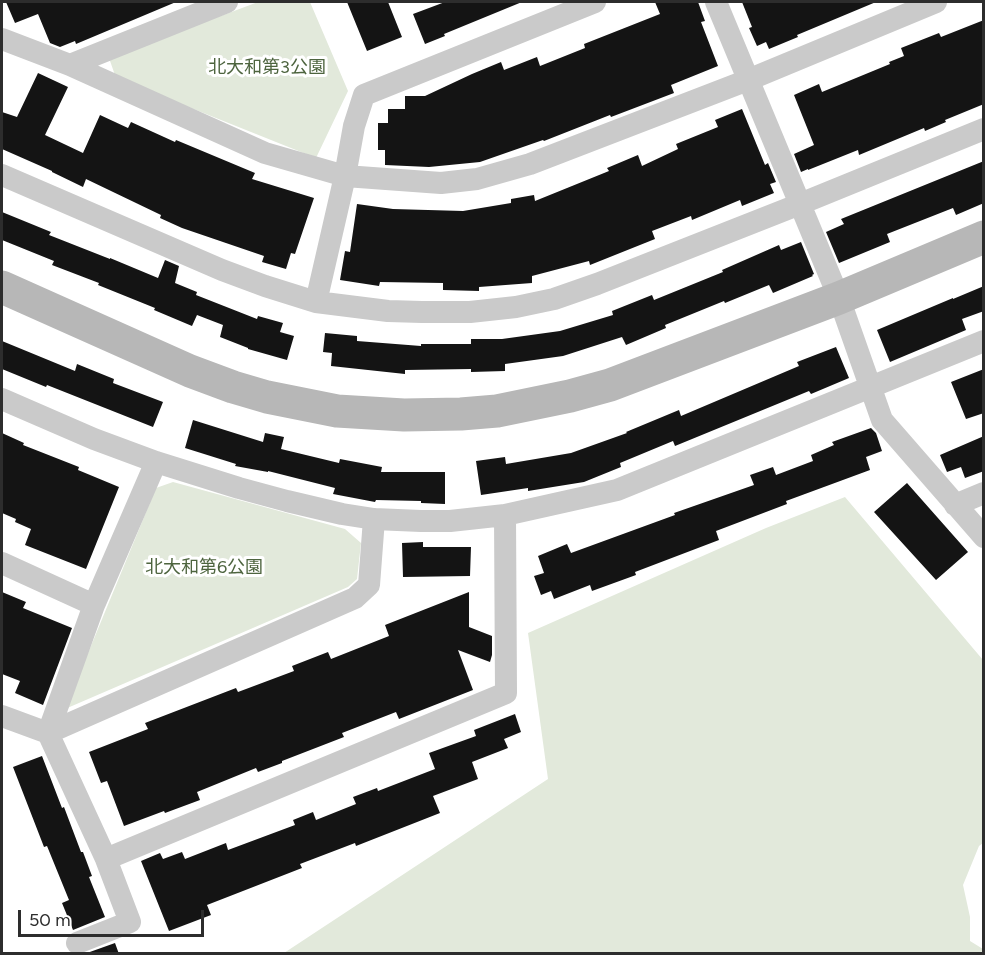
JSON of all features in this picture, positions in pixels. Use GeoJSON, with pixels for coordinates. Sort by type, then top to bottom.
{"type":"FeatureCollection","features":[{"type":"Feature","properties":{"kind":"street"},"geometry":{"type":"LineString","coordinates":[[70,65],[227,2]]}},
{"type":"Feature","properties":{"kind":"street"},"geometry":{"type":"LineString","coordinates":[[316,302],[345,177],[354,126],[364,95],[594,2]]}},
{"type":"Feature","properties":{"kind":"street"},"geometry":{"type":"LineString","coordinates":[[716,2],[839,298],[882,420],[984,537]]}},
{"type":"Feature","properties":{"kind":"street"},"geometry":{"type":"LineString","coordinates":[[2,39],[70,65],[265,153],[345,177],[441,183],[477,179],[530,164],[748,80],[936,2]]}},
{"type":"Feature","properties":{"kind":"street"},"geometry":{"type":"LineString","coordinates":[[2,175],[222,270],[316,302],[388,311],[470,312],[516,307],[597,284],[984,129]]}},
{"type":"Feature","properties":{"kind":"street"},"geometry":{"type":"LineString","coordinates":[[2,287],[190,370],[267,397],[337,411],[423,415],[497,411],[600,388],[839,298],[984,237]]}},
{"type":"Feature","properties":{"kind":"street"},"geometry":{"type":"LineString","coordinates":[[2,399],[94,439],[156,462],[239,488],[342,514],[374,519],[450,521],[506,515],[617,490],[984,341]]}},
{"type":"Feature","properties":{"kind":"street"},"geometry":{"type":"LineString","coordinates":[[77,943],[130,922],[106,859],[48,733],[94,605],[156,462]]}},
{"type":"Feature","properties":{"kind":"street"},"geometry":{"type":"LineString","coordinates":[[955,505],[984,493]]}},
{"type":"Feature","properties":{"kind":"street"},"geometry":{"type":"LineString","coordinates":[[106,859],[507,693],[506,515]]}},
{"type":"Feature","properties":{"kind":"street"},"geometry":{"type":"LineString","coordinates":[[2,716],[48,733],[355,598],[369,585],[374,519]]}},
{"type":"Feature","properties":{"kind":"street"},"geometry":{"type":"LineString","coordinates":[[2,563],[94,605]]}},
{"type":"Feature","properties":{"kind":"green space","name":"北大和第3公園"},"geometry":{"type":"Polygon","coordinates":[[[258,2],[310,2],[348,91],[316,158],[116,78],[109,58],[258,2]]]}},
{"type":"Feature","properties":{"kind":"green space","name":"北大和第6公園"},"geometry":{"type":"Polygon","coordinates":[[[173,482],[345,529],[361,543],[357,579],[348,587],[65,709],[156,488],[173,482]]]}},
{"type":"Feature","properties":{"kind":"green space"},"geometry":{"type":"Polygon","coordinates":[[[845,497],[983,660],[983,843],[979,846],[963,885],[970,917],[970,941],[983,949],[983,953],[284,953],[548,779],[528,633],[766,528],[845,497]]]}},
{"type":"Feature","properties":{"kind":"building"},"geometry":{"type":"Polygon","coordinates":[[[6,2],[176,2],[76,44],[75,41],[60,47],[50,43],[38,14],[15,23],[6,2]]]}},
{"type":"Feature","properties":{"kind":"building"},"geometry":{"type":"Polygon","coordinates":[[[347,2],[388,2],[402,37],[367,51],[347,2]]]}},
{"type":"Feature","properties":{"kind":"building"},"geometry":{"type":"Polygon","coordinates":[[[445,2],[522,2],[425,44],[413,14],[445,2]]]}},
{"type":"Feature","properties":{"kind":"building"},"geometry":{"type":"Polygon","coordinates":[[[655,2],[698,2],[705,21],[701,22],[718,66],[671,85],[674,93],[480,162],[429,167],[385,165],[385,150],[378,150],[378,123],[388,123],[388,109],[405,109],[405,96],[425,96],[501,62],[504,70],[537,57],[540,66],[585,48],[584,44],[660,14],[655,2]]]}},
{"type":"Feature","properties":{"kind":"building"},"geometry":{"type":"Polygon","coordinates":[[[742,2],[876,2],[769,49],[766,42],[757,46],[742,2]]]}},
{"type":"Feature","properties":{"kind":"building"},"geometry":{"type":"Polygon","coordinates":[[[984,20],[984,104],[925,131],[924,128],[859,155],[858,150],[801,172],[794,154],[814,145],[794,95],[819,84],[822,92],[890,64],[889,62],[904,56],[901,48],[939,33],[941,37],[984,20]]]}},
{"type":"Feature","properties":{"kind":"building"},"geometry":{"type":"Polygon","coordinates":[[[38,73],[68,87],[45,135],[83,153],[100,115],[128,128],[131,122],[255,173],[252,179],[314,198],[295,254],[291,253],[286,269],[262,262],[264,256],[182,228],[160,218],[161,215],[86,179],[83,187],[2,149],[2,112],[17,117],[38,73]]]}},
{"type":"Feature","properties":{"kind":"building"},"geometry":{"type":"Polygon","coordinates":[[[742,109],[765,165],[768,163],[776,182],[770,184],[774,193],[742,206],[740,200],[692,220],[691,216],[652,231],[655,239],[590,265],[589,261],[532,276],[532,283],[479,287],[479,291],[443,290],[443,283],[380,282],[379,286],[340,280],[345,251],[350,252],[357,204],[393,209],[463,211],[511,203],[511,199],[534,195],[535,201],[609,171],[607,168],[638,155],[642,166],[678,149],[676,144],[718,127],[715,120],[742,109]]]}},
{"type":"Feature","properties":{"kind":"building"},"geometry":{"type":"Polygon","coordinates":[[[984,161],[984,203],[956,215],[953,208],[887,234],[890,242],[839,263],[826,232],[844,224],[841,219],[984,161]]]}},
{"type":"Feature","properties":{"kind":"building"},"geometry":{"type":"Polygon","coordinates":[[[2,212],[51,232],[49,235],[158,278],[165,260],[179,266],[175,283],[197,292],[196,295],[257,319],[258,316],[283,323],[280,332],[294,336],[287,360],[248,349],[220,337],[223,325],[197,315],[192,326],[98,285],[99,283],[52,265],[54,261],[2,240],[2,212]]]}},
{"type":"Feature","properties":{"kind":"building"},"geometry":{"type":"Polygon","coordinates":[[[801,242],[813,276],[773,293],[769,285],[725,303],[724,301],[665,325],[666,328],[626,345],[622,337],[563,356],[505,364],[505,371],[405,370],[405,374],[331,366],[332,353],[323,352],[325,333],[357,336],[357,341],[421,346],[421,344],[471,344],[471,339],[502,339],[560,331],[613,315],[612,311],[652,295],[654,300],[723,272],[722,270],[779,245],[781,250],[801,242]]]}},
{"type":"Feature","properties":{"kind":"building"},"geometry":{"type":"Polygon","coordinates":[[[984,286],[984,311],[962,319],[966,330],[890,362],[877,330],[984,286]]]}},
{"type":"Feature","properties":{"kind":"building"},"geometry":{"type":"Polygon","coordinates":[[[2,341],[75,371],[77,364],[114,379],[113,383],[163,402],[153,427],[2,369],[2,341]]]}},
{"type":"Feature","properties":{"kind":"building"},"geometry":{"type":"Polygon","coordinates":[[[836,347],[849,378],[811,394],[809,391],[675,446],[673,441],[620,463],[621,467],[584,482],[528,491],[528,488],[481,495],[476,461],[505,457],[506,464],[571,453],[627,433],[679,410],[681,416],[799,366],[797,362],[836,347]]]}},
{"type":"Feature","properties":{"kind":"building"},"geometry":{"type":"Polygon","coordinates":[[[984,369],[984,413],[966,419],[951,382],[984,369]]]}},
{"type":"Feature","properties":{"kind":"building"},"geometry":{"type":"Polygon","coordinates":[[[193,420],[263,442],[265,433],[284,437],[281,449],[339,463],[340,459],[382,467],[381,472],[445,472],[445,504],[421,503],[421,501],[376,500],[375,502],[333,494],[335,488],[268,471],[235,466],[236,464],[185,448],[193,420]]]}},
{"type":"Feature","properties":{"kind":"building"},"geometry":{"type":"Polygon","coordinates":[[[871,428],[876,433],[882,451],[866,457],[870,470],[786,501],[787,504],[716,531],[719,540],[635,572],[636,575],[592,591],[590,585],[554,599],[551,591],[541,595],[534,576],[544,573],[538,556],[567,544],[571,553],[754,485],[750,475],[773,467],[776,475],[813,461],[811,455],[834,445],[832,442],[871,428]]]}},
{"type":"Feature","properties":{"kind":"building"},"geometry":{"type":"Polygon","coordinates":[[[2,433],[24,443],[23,445],[79,467],[78,470],[119,487],[86,569],[25,545],[31,529],[2,513],[2,433]]]}},
{"type":"Feature","properties":{"kind":"building"},"geometry":{"type":"Polygon","coordinates":[[[984,436],[984,471],[965,478],[961,467],[947,472],[940,455],[984,436]]]}},
{"type":"Feature","properties":{"kind":"building"},"geometry":{"type":"Polygon","coordinates":[[[907,483],[968,552],[936,580],[874,512],[907,483]]]}},
{"type":"Feature","properties":{"kind":"building"},"geometry":{"type":"Polygon","coordinates":[[[423,542],[423,547],[471,547],[470,576],[403,577],[402,543],[423,542]]]}},
{"type":"Feature","properties":{"kind":"building"},"geometry":{"type":"Polygon","coordinates":[[[2,592],[26,602],[23,608],[72,628],[43,705],[15,693],[20,681],[2,674],[2,592]]]}},
{"type":"Feature","properties":{"kind":"building"},"geometry":{"type":"Polygon","coordinates":[[[469,592],[469,627],[492,636],[490,662],[458,650],[473,690],[399,719],[396,712],[342,733],[344,737],[282,761],[282,763],[258,772],[256,768],[197,792],[200,800],[124,826],[107,781],[101,783],[89,752],[148,729],[145,723],[236,688],[238,692],[294,671],[292,666],[328,652],[331,659],[389,636],[385,625],[469,592]]]}},
{"type":"Feature","properties":{"kind":"building"},"geometry":{"type":"Polygon","coordinates":[[[515,714],[521,732],[504,739],[508,748],[472,762],[478,779],[433,796],[440,813],[356,846],[355,843],[300,864],[302,868],[207,905],[211,915],[169,931],[141,861],[160,853],[163,859],[182,852],[185,859],[226,843],[228,850],[295,825],[293,820],[313,812],[316,820],[356,804],[353,797],[377,788],[378,791],[435,769],[429,753],[476,736],[474,730],[515,714]]]}},
{"type":"Feature","properties":{"kind":"building"},"geometry":{"type":"Polygon","coordinates":[[[42,756],[62,808],[64,807],[81,852],[83,852],[92,876],[89,877],[105,917],[73,930],[62,903],[69,900],[47,846],[44,847],[13,767],[42,756]]]}},
{"type":"Feature","properties":{"kind":"building"},"geometry":{"type":"Polygon","coordinates":[[[115,943],[119,954],[87,954],[87,953],[115,943]]]}}]}
